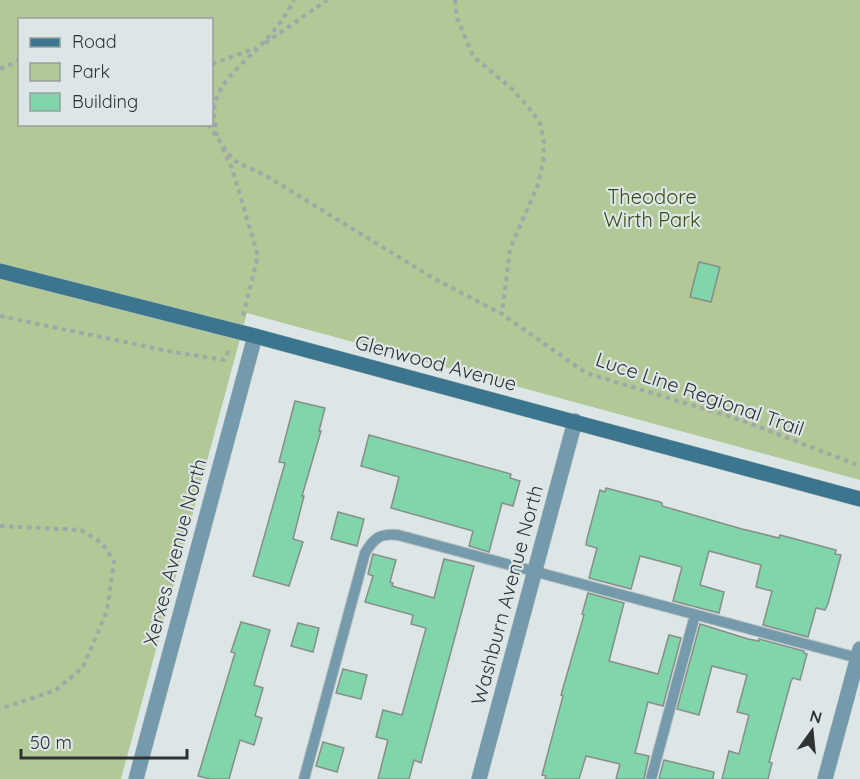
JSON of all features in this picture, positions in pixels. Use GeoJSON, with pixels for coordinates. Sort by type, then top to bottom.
{"type":"FeatureCollection","features":[{"type":"Feature","properties":{"kind":"street","name":"Glenwood Avenue"},"geometry":{"type":"LineString","coordinates":[[0,271],[255,336],[860,499]]}},
{"type":"Feature","properties":{"kind":"street","name":"Xerxes Avenue North"},"geometry":{"type":"LineString","coordinates":[[136,779],[255,336]]}},
{"type":"Feature","properties":{"kind":"street","name":"Washburn Avenue North"},"geometry":{"type":"LineString","coordinates":[[479,779],[575,421]]}},
{"type":"Feature","properties":{"kind":"street"},"geometry":{"type":"LineString","coordinates":[[825,779],[859,653]]}},
{"type":"Feature","properties":{"kind":"lane"},"geometry":{"type":"LineString","coordinates":[[304,779],[365,553],[373,540],[384,534],[398,535],[695,615],[859,653]]}},
{"type":"Feature","properties":{"kind":"lane"},"geometry":{"type":"LineString","coordinates":[[651,779],[695,615]]}},
{"type":"Feature","properties":{"kind":"path"},"geometry":{"type":"LineString","coordinates":[[217,140],[214,111],[218,98],[236,69],[281,21],[294,0]]}},
{"type":"Feature","properties":{"kind":"path"},"geometry":{"type":"LineString","coordinates":[[455,0],[457,18],[473,56],[512,89],[529,108],[540,123],[544,143],[543,164],[537,187],[510,249],[502,314]]}},
{"type":"Feature","properties":{"kind":"path"},"geometry":{"type":"LineString","coordinates":[[213,64],[259,47],[324,1]]}},
{"type":"Feature","properties":{"kind":"path"},"geometry":{"type":"LineString","coordinates":[[0,69],[18,61]]}},
{"type":"Feature","properties":{"kind":"path"},"geometry":{"type":"LineString","coordinates":[[209,126],[232,168],[258,256],[245,311]]}},
{"type":"Feature","properties":{"kind":"path","name":"Luce Line Regional Trail"},"geometry":{"type":"LineString","coordinates":[[217,140],[233,160],[268,177],[433,278],[502,314],[586,373],[741,420],[860,466]]}},
{"type":"Feature","properties":{"kind":"path"},"geometry":{"type":"LineString","coordinates":[[0,316],[172,352],[225,360]]}},
{"type":"Feature","properties":{"kind":"path"},"geometry":{"type":"LineString","coordinates":[[0,526],[81,530],[102,543],[114,561],[107,611],[83,667],[56,690],[0,709]]}},
{"type":"Feature","properties":{"kind":"green space","name":"Theodore Wirth Park"},"geometry":{"type":"Polygon","coordinates":[[[0,0],[860,0],[860,480],[247,313],[121,779],[0,779],[0,0]]]}},
{"type":"Feature","properties":{"kind":"building"},"geometry":{"type":"Polygon","coordinates":[[[699,262],[720,267],[711,302],[690,297],[699,262]]]}},
{"type":"Feature","properties":{"kind":"building"},"geometry":{"type":"Polygon","coordinates":[[[295,401],[325,408],[293,539],[303,542],[289,586],[253,576],[285,463],[279,462],[295,401]]]}},
{"type":"Feature","properties":{"kind":"building"},"geometry":{"type":"Polygon","coordinates":[[[369,435],[511,474],[510,478],[520,481],[513,506],[502,503],[489,552],[469,546],[473,531],[391,508],[399,477],[361,466],[369,435]]]}},
{"type":"Feature","properties":{"kind":"building"},"geometry":{"type":"Polygon","coordinates":[[[606,488],[660,502],[662,506],[742,529],[779,538],[780,535],[836,550],[835,554],[841,555],[828,604],[825,610],[816,608],[808,637],[763,625],[772,591],[756,587],[761,565],[709,551],[700,585],[724,592],[719,613],[673,601],[682,567],[640,556],[631,589],[589,578],[597,548],[586,545],[587,539],[600,490],[605,492],[606,488]]]}},
{"type":"Feature","properties":{"kind":"building"},"geometry":{"type":"Polygon","coordinates":[[[338,512],[364,519],[357,546],[331,539],[338,512]]]}},
{"type":"Feature","properties":{"kind":"building"},"geometry":{"type":"Polygon","coordinates":[[[373,554],[396,560],[390,582],[393,583],[392,586],[434,598],[444,559],[474,566],[421,763],[414,760],[409,779],[378,779],[388,740],[376,737],[383,710],[402,715],[426,628],[411,624],[413,615],[365,602],[373,576],[368,574],[373,554]]]}},
{"type":"Feature","properties":{"kind":"building"},"geometry":{"type":"Polygon","coordinates":[[[588,593],[624,603],[609,661],[658,674],[669,635],[681,638],[663,706],[648,702],[635,753],[649,756],[644,779],[616,779],[620,764],[586,756],[579,779],[545,779],[546,776],[542,775],[588,593]]]}},
{"type":"Feature","properties":{"kind":"building"},"geometry":{"type":"Polygon","coordinates":[[[241,622],[270,630],[254,685],[263,688],[255,716],[262,718],[254,745],[240,740],[229,779],[210,779],[198,776],[235,653],[231,652],[241,622]]]}},
{"type":"Feature","properties":{"kind":"building"},"geometry":{"type":"Polygon","coordinates":[[[298,623],[319,628],[313,652],[291,646],[298,623]]]}},
{"type":"Feature","properties":{"kind":"building"},"geometry":{"type":"Polygon","coordinates":[[[700,624],[748,639],[759,641],[759,639],[804,651],[807,654],[800,680],[793,678],[791,681],[769,762],[772,763],[768,779],[722,779],[729,751],[739,754],[749,715],[737,712],[747,675],[712,666],[699,715],[677,709],[700,624]]]}},
{"type":"Feature","properties":{"kind":"building"},"geometry":{"type":"Polygon","coordinates":[[[343,669],[367,675],[361,699],[336,693],[343,669]]]}},
{"type":"Feature","properties":{"kind":"building"},"geometry":{"type":"Polygon","coordinates":[[[323,742],[344,748],[337,772],[316,766],[323,742]]]}},
{"type":"Feature","properties":{"kind":"building"},"geometry":{"type":"Polygon","coordinates":[[[664,760],[714,772],[713,779],[659,779],[664,760]]]}}]}
